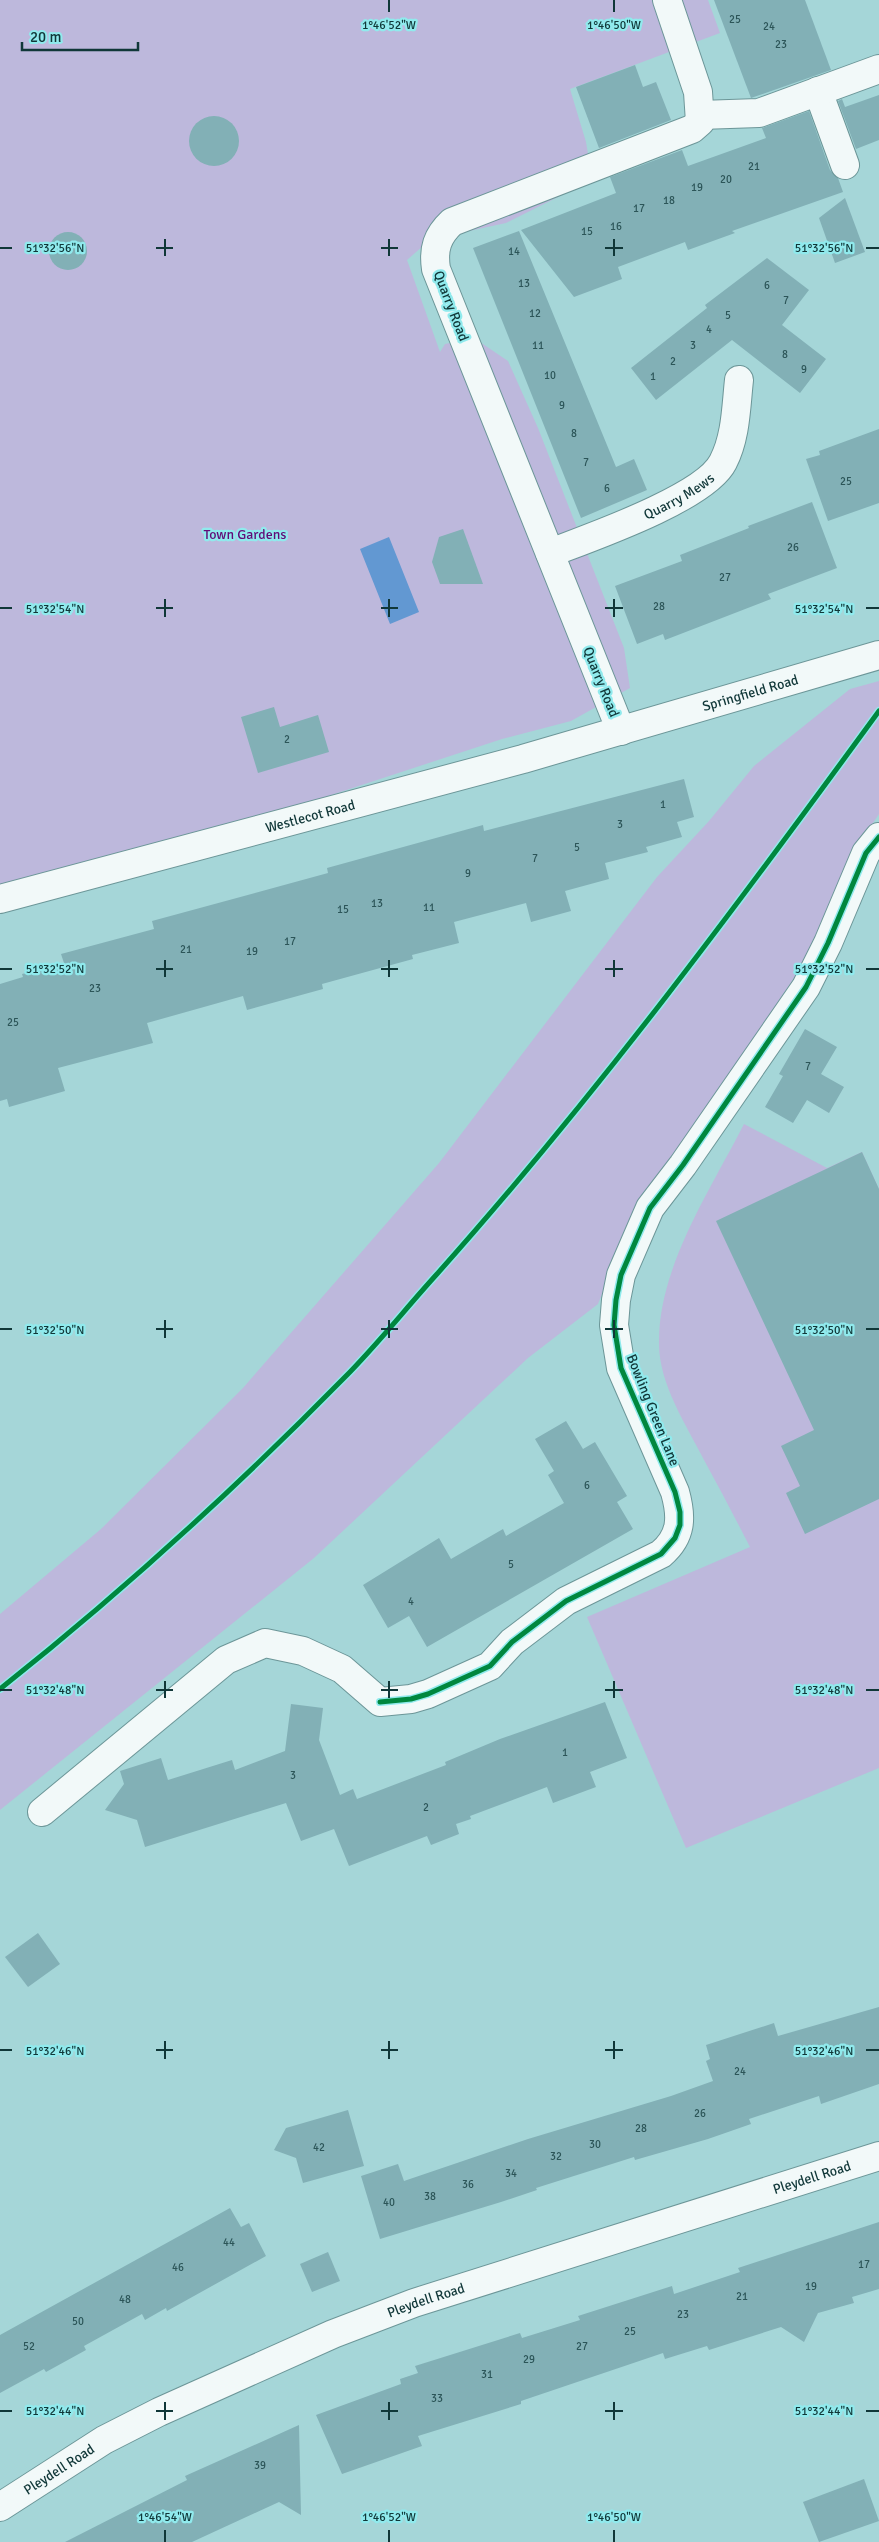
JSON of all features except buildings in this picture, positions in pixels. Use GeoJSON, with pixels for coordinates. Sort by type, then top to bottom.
{"type":"FeatureCollection","features":[{"type":"Feature","properties":{"kind":"street"},"geometry":{"type":"LineString","coordinates":[[668,0],[698,92],[700,115],[759,113],[879,69]]}},
{"type":"Feature","properties":{"kind":"street"},"geometry":{"type":"LineString","coordinates":[[818,91],[845,164]]}},
{"type":"Feature","properties":{"kind":"street","name":"Quarry Road"},"geometry":{"type":"LineString","coordinates":[[621,731],[436,269],[434,251],[441,232],[452,222],[692,129],[700,122],[700,115]]}},
{"type":"Feature","properties":{"kind":"street","name":"Quarry Mews"},"geometry":{"type":"LineString","coordinates":[[550,553],[612,530],[710,479],[723,462],[733,433],[739,380]]}},
{"type":"Feature","properties":{"kind":"street","name":"Springfield Road"},"geometry":{"type":"LineString","coordinates":[[621,731],[879,655]]}},
{"type":"Feature","properties":{"kind":"street","name":"Westlecot Road"},"geometry":{"type":"LineString","coordinates":[[0,899],[621,731]]}},
{"type":"Feature","properties":{"kind":"street","name":"Bowling Green Lane"},"geometry":{"type":"LineString","coordinates":[[42,1812],[226,1660],[265,1643],[303,1651],[342,1669],[380,1702],[411,1699],[428,1694],[490,1666],[512,1642],[566,1601],[661,1554],[676,1538],[680,1525],[680,1512],[675,1492],[621,1368],[616,1348],[616,1300],[621,1275],[650,1208],[683,1165],[806,987],[828,943],[866,853],[879,836]]}},
{"type":"Feature","properties":{"kind":"street","name":"Pleydell Road"},"geometry":{"type":"LineString","coordinates":[[0,2507],[104,2440],[159,2412],[333,2334],[414,2303],[879,2156]]}},
{"type":"Feature","properties":{"kind":"green space","name":"Town Gardens"},"geometry":{"type":"Polygon","coordinates":[[[0,0],[708,0],[720,33],[570,89],[588,154],[582,185],[506,223],[469,231],[423,246],[407,260],[440,352],[445,344],[474,338],[508,361],[538,428],[624,648],[630,688],[571,721],[502,739],[313,801],[0,891],[0,0]]]}},
{"type":"Feature","properties":{"kind":"green space"},"geometry":{"type":"Polygon","coordinates":[[[879,681],[879,814],[852,854],[805,962],[634,1215],[598,1304],[528,1358],[314,1558],[0,1810],[0,1614],[101,1529],[243,1388],[439,1163],[657,877],[709,821],[754,766],[850,689],[879,681]]]}},
{"type":"Feature","properties":{"kind":"green space"},"geometry":{"type":"Polygon","coordinates":[[[744,1124],[827,1168],[862,1152],[879,1189],[879,1768],[686,1848],[587,1617],[750,1547],[674,1403],[663,1372],[659,1341],[661,1313],[677,1257],[703,1201],[744,1124]]]}},
{"type":"Feature","properties":{"kind":"water"},"geometry":{"type":"Polygon","coordinates":[[[389,537],[419,612],[390,624],[360,549],[389,537]]]}},
{"type":"Feature","properties":{"kind":"cycle path"},"geometry":{"type":"LineString","coordinates":[[0,1689],[90,1615],[177,1539],[262,1460],[368,1353],[496,1207],[610,1068],[720,927],[879,711]]}},
{"type":"Feature","properties":{"kind":"cycle path"},"geometry":{"type":"LineString","coordinates":[[380,1702],[411,1699],[428,1694],[490,1666],[512,1642],[566,1601],[661,1554],[675,1538],[680,1525],[680,1512],[675,1492],[621,1368],[614,1325],[621,1275],[650,1208],[683,1165],[806,987],[828,943],[866,853],[879,837]]}}]}
